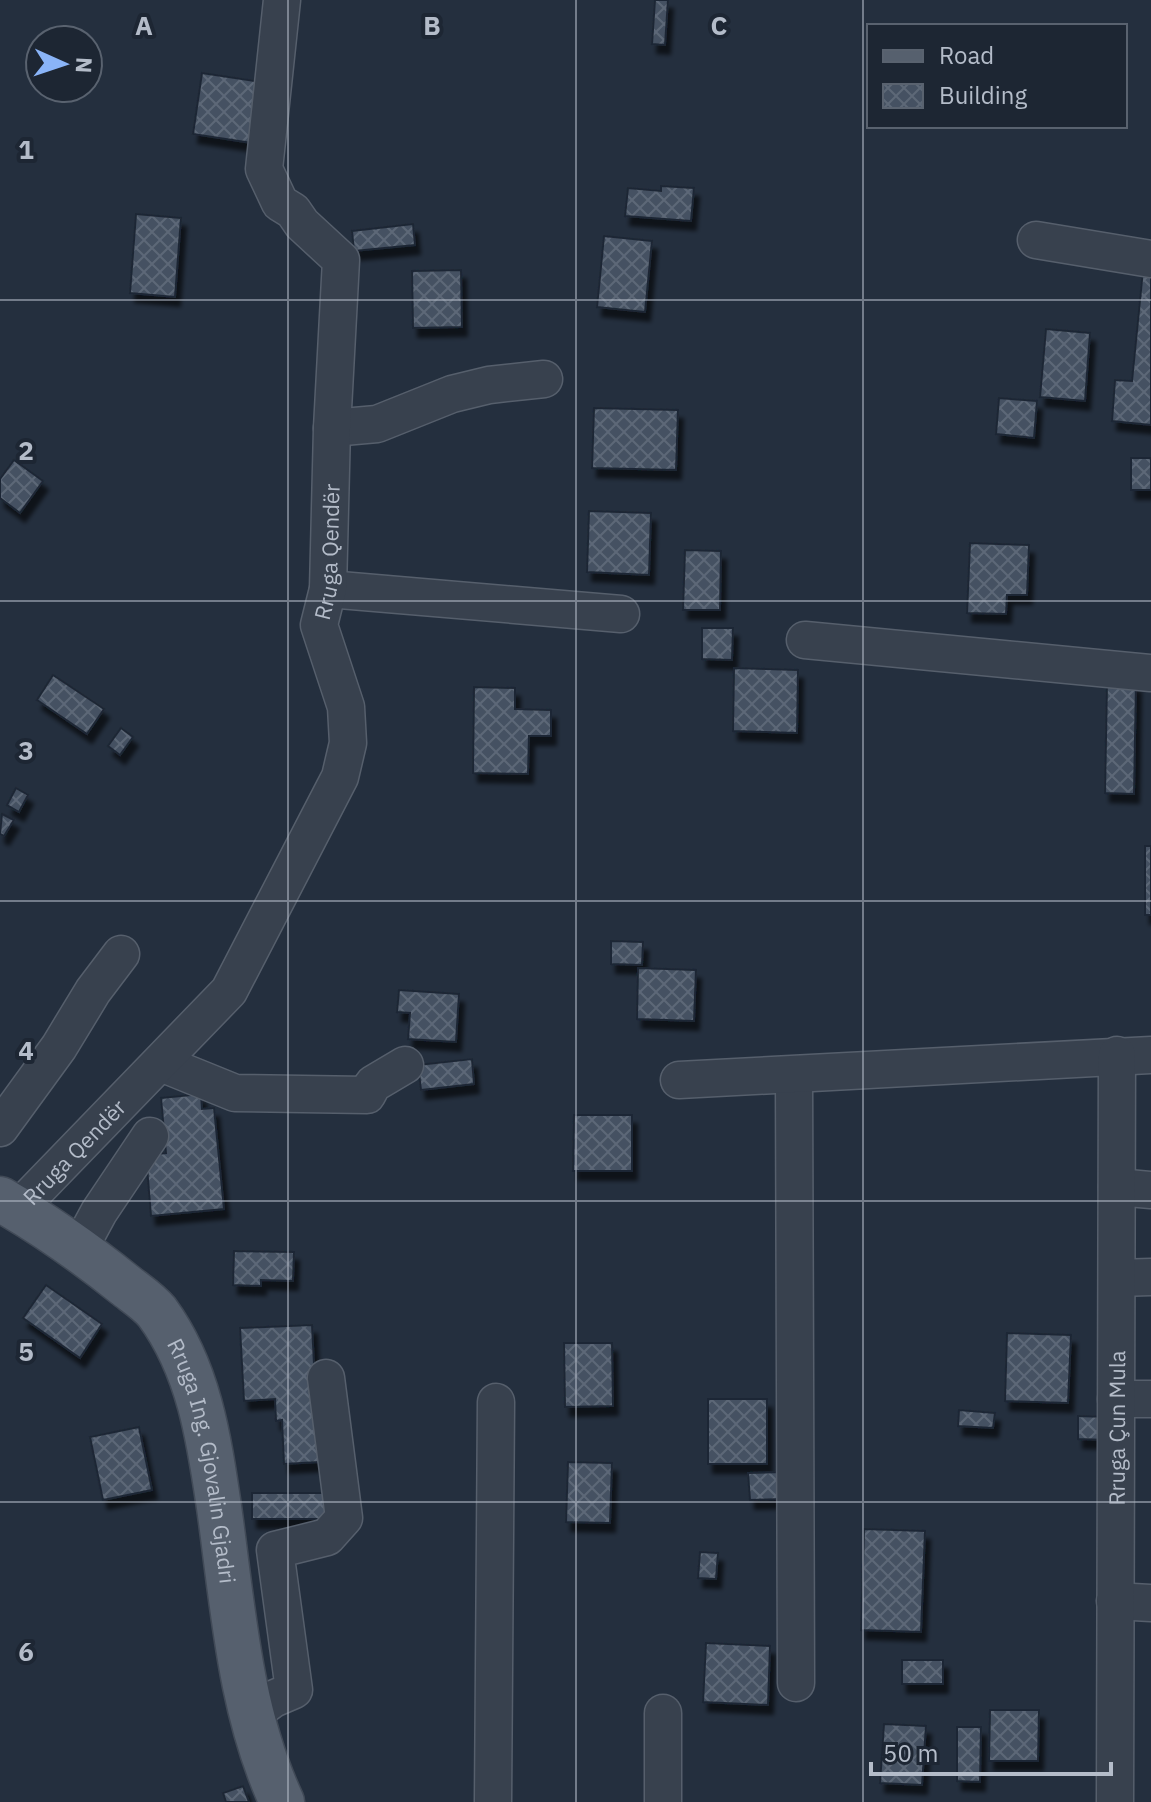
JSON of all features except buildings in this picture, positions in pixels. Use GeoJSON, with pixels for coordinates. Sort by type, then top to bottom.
{"type":"FeatureCollection","features":[{"type":"Feature","properties":{"kind":"main road","name":"Rruga Ing. Gjovalin Gjadri"},"geometry":{"type":"LineString","coordinates":[[9,1204],[79,1249],[155,1309],[180,1347],[199,1399],[214,1473],[250,1716],[266,1768],[282,1802]]}},
{"type":"Feature","properties":{"kind":"street","name":"Rruga Qendër"},"geometry":{"type":"LineString","coordinates":[[9,1204],[161,1063],[229,991],[340,777],[348,743],[346,707],[319,625],[328,589],[341,260],[302,224],[293,211],[280,203],[264,169],[282,0]]}},
{"type":"Feature","properties":{"kind":"street"},"geometry":{"type":"LineString","coordinates":[[1036,240],[1151,259]]}},
{"type":"Feature","properties":{"kind":"street"},"geometry":{"type":"LineString","coordinates":[[332,428],[377,424],[452,394],[489,385],[544,379]]}},
{"type":"Feature","properties":{"kind":"street"},"geometry":{"type":"LineString","coordinates":[[328,589],[621,614]]}},
{"type":"Feature","properties":{"kind":"street"},"geometry":{"type":"LineString","coordinates":[[805,640],[1151,673]]}},
{"type":"Feature","properties":{"kind":"street"},"geometry":{"type":"LineString","coordinates":[[0,1128],[121,954]]}},
{"type":"Feature","properties":{"kind":"street","name":"Rruga Çun Mula"},"geometry":{"type":"LineString","coordinates":[[679,1080],[1134,1055],[1134,1399],[1115,1601],[1115,1802]]}},
{"type":"Feature","properties":{"kind":"street"},"geometry":{"type":"LineString","coordinates":[[161,1063],[235,1093],[367,1095],[373,1084],[405,1065]]}},
{"type":"Feature","properties":{"kind":"street"},"geometry":{"type":"LineString","coordinates":[[794,1076],[796,1683]]}},
{"type":"Feature","properties":{"kind":"street"},"geometry":{"type":"LineString","coordinates":[[79,1249],[99,1212],[150,1136]]}},
{"type":"Feature","properties":{"kind":"street"},"geometry":{"type":"LineString","coordinates":[[250,1716],[273,1699],[294,1690],[275,1550],[327,1537],[344,1518],[326,1378]]}},
{"type":"Feature","properties":{"kind":"street"},"geometry":{"type":"LineString","coordinates":[[493,1802],[496,1402]]}},
{"type":"Feature","properties":{"kind":"street"},"geometry":{"type":"LineString","coordinates":[[1115,1601],[1151,1603]]}},
{"type":"Feature","properties":{"kind":"street"},"geometry":{"type":"LineString","coordinates":[[663,1713],[663,1802]]}}]}
